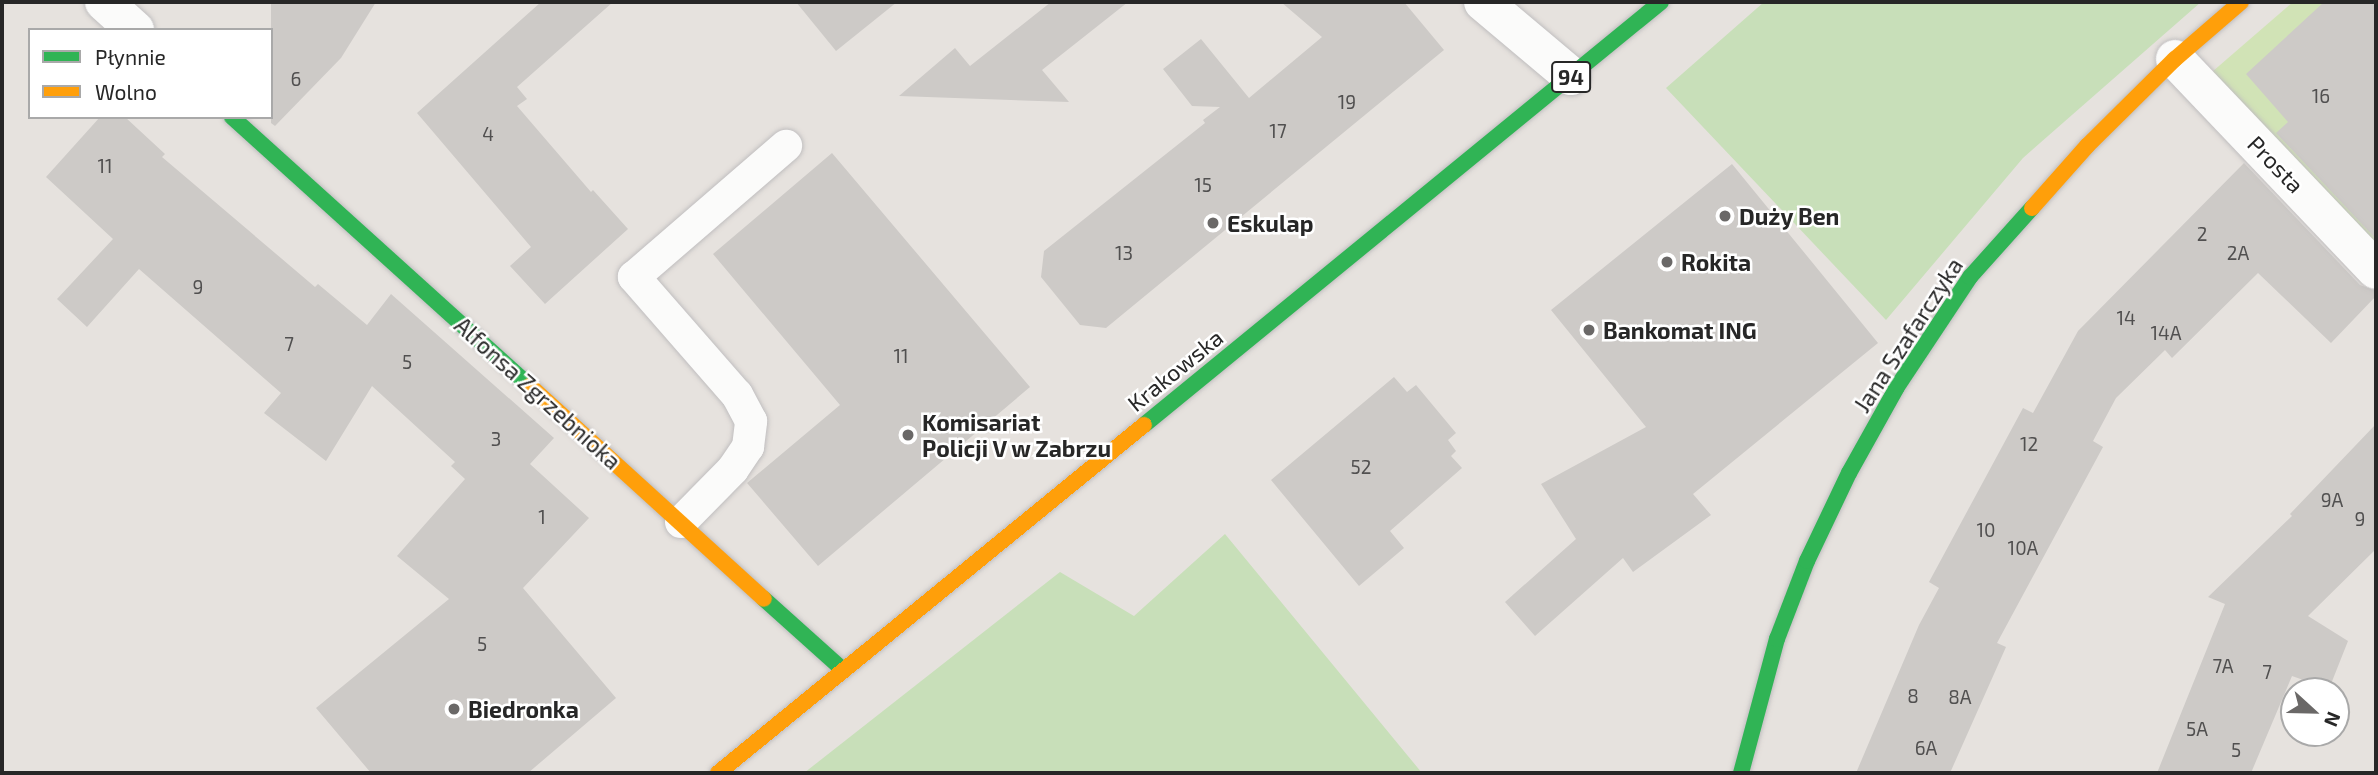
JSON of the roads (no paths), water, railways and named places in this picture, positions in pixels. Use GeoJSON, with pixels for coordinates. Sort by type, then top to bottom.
{"type":"FeatureCollection","features":[{"type":"Feature","properties":{"kind":"street"},"geometry":{"type":"LineString","coordinates":[[104,2],[133,28]]}},
{"type":"Feature","properties":{"kind":"street"},"geometry":{"type":"LineString","coordinates":[[1483,2],[1571,76]]}},
{"type":"Feature","properties":{"kind":"street","name":"Krakowska"},"geometry":{"type":"LineString","coordinates":[[718,773],[1661,2]]}},
{"type":"Feature","properties":{"kind":"street","name":"Jana Szafarczyka"},"geometry":{"type":"LineString","coordinates":[[1741,773],[1777,639],[1807,561],[1849,473],[1897,387],[1970,277],[2088,145],[2175,59],[2241,2]]}},
{"type":"Feature","properties":{"kind":"street","name":"Prosta"},"geometry":{"type":"LineString","coordinates":[[2175,59],[2376,270]]}},
{"type":"Feature","properties":{"kind":"street","name":"Alfonsa Zgrzebnioka"},"geometry":{"type":"LineString","coordinates":[[234,119],[844,670]]}},
{"type":"Feature","properties":{"kind":"lane"},"geometry":{"type":"LineString","coordinates":[[681,522],[733,469],[748,447],[751,421],[737,395],[634,278],[786,146]]}},
{"type":"Feature","properties":{"kind":"place","name":"Duży Ben"},"geometry":{"type":"Point","coordinates":[1725,216]}},
{"type":"Feature","properties":{"kind":"place","name":"Eskulap"},"geometry":{"type":"Point","coordinates":[1213,223]}},
{"type":"Feature","properties":{"kind":"place","name":"Rokita"},"geometry":{"type":"Point","coordinates":[1667,262]}},
{"type":"Feature","properties":{"kind":"place","name":"Bankomat ING"},"geometry":{"type":"Point","coordinates":[1589,330]}},
{"type":"Feature","properties":{"kind":"place","name":"Komisariat Policji V w Zabrzu"},"geometry":{"type":"Point","coordinates":[908,435]}},
{"type":"Feature","properties":{"kind":"place","name":"Biedronka"},"geometry":{"type":"Point","coordinates":[454,709]}}]}
